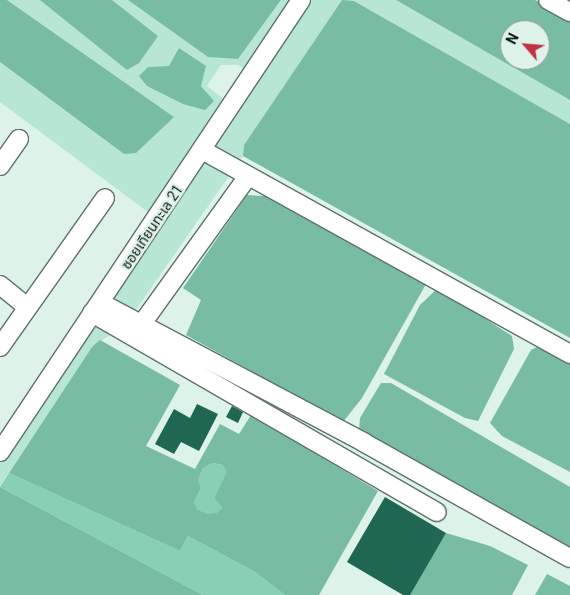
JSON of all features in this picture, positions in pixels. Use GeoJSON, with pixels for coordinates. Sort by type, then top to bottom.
{"type":"FeatureCollection","features":[{"type":"Feature","properties":{"kind":"street","name":"ซอยเทียนทะเล 21"},"geometry":{"type":"LineString","coordinates":[[0,452],[301,0]]}},
{"type":"Feature","properties":{"kind":"street"},"geometry":{"type":"LineString","coordinates":[[548,0],[570,12]]}},
{"type":"Feature","properties":{"kind":"street"},"geometry":{"type":"LineString","coordinates":[[0,166],[19,140]]}},
{"type":"Feature","properties":{"kind":"street"},"geometry":{"type":"LineString","coordinates":[[202,150],[570,354]]}},
{"type":"Feature","properties":{"kind":"street"},"geometry":{"type":"LineString","coordinates":[[141,325],[248,176]]}},
{"type":"Feature","properties":{"kind":"street"},"geometry":{"type":"LineString","coordinates":[[0,347],[105,198]]}},
{"type":"Feature","properties":{"kind":"street"},"geometry":{"type":"LineString","coordinates":[[0,285],[27,307]]}},
{"type":"Feature","properties":{"kind":"street"},"geometry":{"type":"LineString","coordinates":[[96,308],[141,325],[363,442],[570,558]]}},
{"type":"Feature","properties":{"kind":"street"},"geometry":{"type":"LineString","coordinates":[[96,308],[437,512]]}},
{"type":"Feature","properties":{"kind":"shaded area"},"geometry":{"type":"Polygon","coordinates":[[[0,0],[7,0],[174,117],[136,153],[124,154],[0,62],[0,0]]]}},
{"type":"Feature","properties":{"kind":"shaded area"},"geometry":{"type":"Polygon","coordinates":[[[7,0],[40,0],[61,15],[158,36],[112,0],[128,0],[208,57],[238,59],[281,0],[342,0],[244,145],[243,156],[126,324],[92,347],[0,486],[0,443],[152,215],[0,102],[0,62],[124,154],[174,117],[7,0]],[[221,65],[207,86],[225,100],[247,71],[238,65],[221,65]],[[169,66],[148,67],[214,102],[201,86],[169,66]]]}},
{"type":"Feature","properties":{"kind":"shaded area"},"geometry":{"type":"Polygon","coordinates":[[[40,0],[112,0],[158,36],[139,63],[127,70],[40,0]]]}},
{"type":"Feature","properties":{"kind":"shaded area"},"geometry":{"type":"Polygon","coordinates":[[[128,0],[281,0],[238,59],[208,57],[128,0]]]}},
{"type":"Feature","properties":{"kind":"shaded area"},"geometry":{"type":"Polygon","coordinates":[[[342,0],[396,0],[500,60],[500,70],[518,70],[570,100],[570,124],[354,1],[342,0]]]}},
{"type":"Feature","properties":{"kind":"shaded area"},"geometry":{"type":"Polygon","coordinates":[[[342,0],[354,1],[570,124],[570,338],[243,156],[244,145],[342,0]]]}},
{"type":"Feature","properties":{"kind":"shaded area"},"geometry":{"type":"Polygon","coordinates":[[[396,0],[535,0],[570,19],[570,100],[518,70],[550,70],[550,20],[500,20],[500,60],[396,0]]]}},
{"type":"Feature","properties":{"kind":"shaded area"},"geometry":{"type":"Polygon","coordinates":[[[179,48],[206,66],[201,86],[214,101],[205,110],[183,104],[147,86],[139,76],[148,67],[169,66],[179,48]]]}},
{"type":"Feature","properties":{"kind":"shaded area"},"geometry":{"type":"Polygon","coordinates":[[[247,195],[265,196],[426,284],[362,398],[343,422],[186,335],[201,300],[183,288],[247,195]]]}},
{"type":"Feature","properties":{"kind":"shaded area"},"geometry":{"type":"Polygon","coordinates":[[[438,288],[512,336],[514,349],[478,421],[465,418],[384,374],[420,305],[438,288]]]}},
{"type":"Feature","properties":{"kind":"shaded area"},"geometry":{"type":"Polygon","coordinates":[[[100,340],[180,385],[146,446],[195,469],[220,424],[239,434],[251,415],[378,491],[319,595],[285,595],[255,572],[188,536],[180,551],[9,473],[92,347],[100,340]],[[213,463],[203,468],[198,480],[201,488],[194,502],[197,509],[208,514],[217,513],[222,508],[214,498],[227,472],[223,465],[213,463]]]}},
{"type":"Feature","properties":{"kind":"shaded area"},"geometry":{"type":"Polygon","coordinates":[[[541,345],[570,360],[570,472],[502,436],[490,423],[531,350],[541,345]]]}},
{"type":"Feature","properties":{"kind":"shaded area"},"geometry":{"type":"Polygon","coordinates":[[[381,383],[391,383],[570,487],[570,549],[359,430],[360,418],[381,383]]]}},
{"type":"Feature","properties":{"kind":"shaded area"},"geometry":{"type":"Polygon","coordinates":[[[213,463],[223,465],[228,472],[214,498],[222,508],[217,514],[208,514],[197,509],[194,502],[201,488],[198,480],[203,468],[213,463]]]}},
{"type":"Feature","properties":{"kind":"shaded area"},"geometry":{"type":"Polygon","coordinates":[[[9,473],[180,551],[188,536],[255,572],[285,595],[203,595],[0,487],[9,473]]]}},
{"type":"Feature","properties":{"kind":"shaded area"},"geometry":{"type":"Polygon","coordinates":[[[0,487],[203,595],[0,595],[0,487]]]}},
{"type":"Feature","properties":{"kind":"shaded area"},"geometry":{"type":"Polygon","coordinates":[[[446,533],[490,546],[528,565],[512,595],[407,595],[446,533]]]}},
{"type":"Feature","properties":{"kind":"shaded area"},"geometry":{"type":"Polygon","coordinates":[[[547,574],[570,586],[570,595],[535,595],[547,574]]]}},
{"type":"Feature","properties":{"kind":"building"},"geometry":{"type":"Polygon","coordinates":[[[197,404],[218,414],[199,451],[181,442],[174,454],[155,444],[174,409],[190,418],[197,404]]]}},
{"type":"Feature","properties":{"kind":"building"},"geometry":{"type":"Polygon","coordinates":[[[232,406],[243,412],[238,423],[226,417],[232,406]]]}},
{"type":"Feature","properties":{"kind":"building"},"geometry":{"type":"Polygon","coordinates":[[[385,497],[446,533],[410,595],[403,595],[347,562],[385,497]]]}}]}
